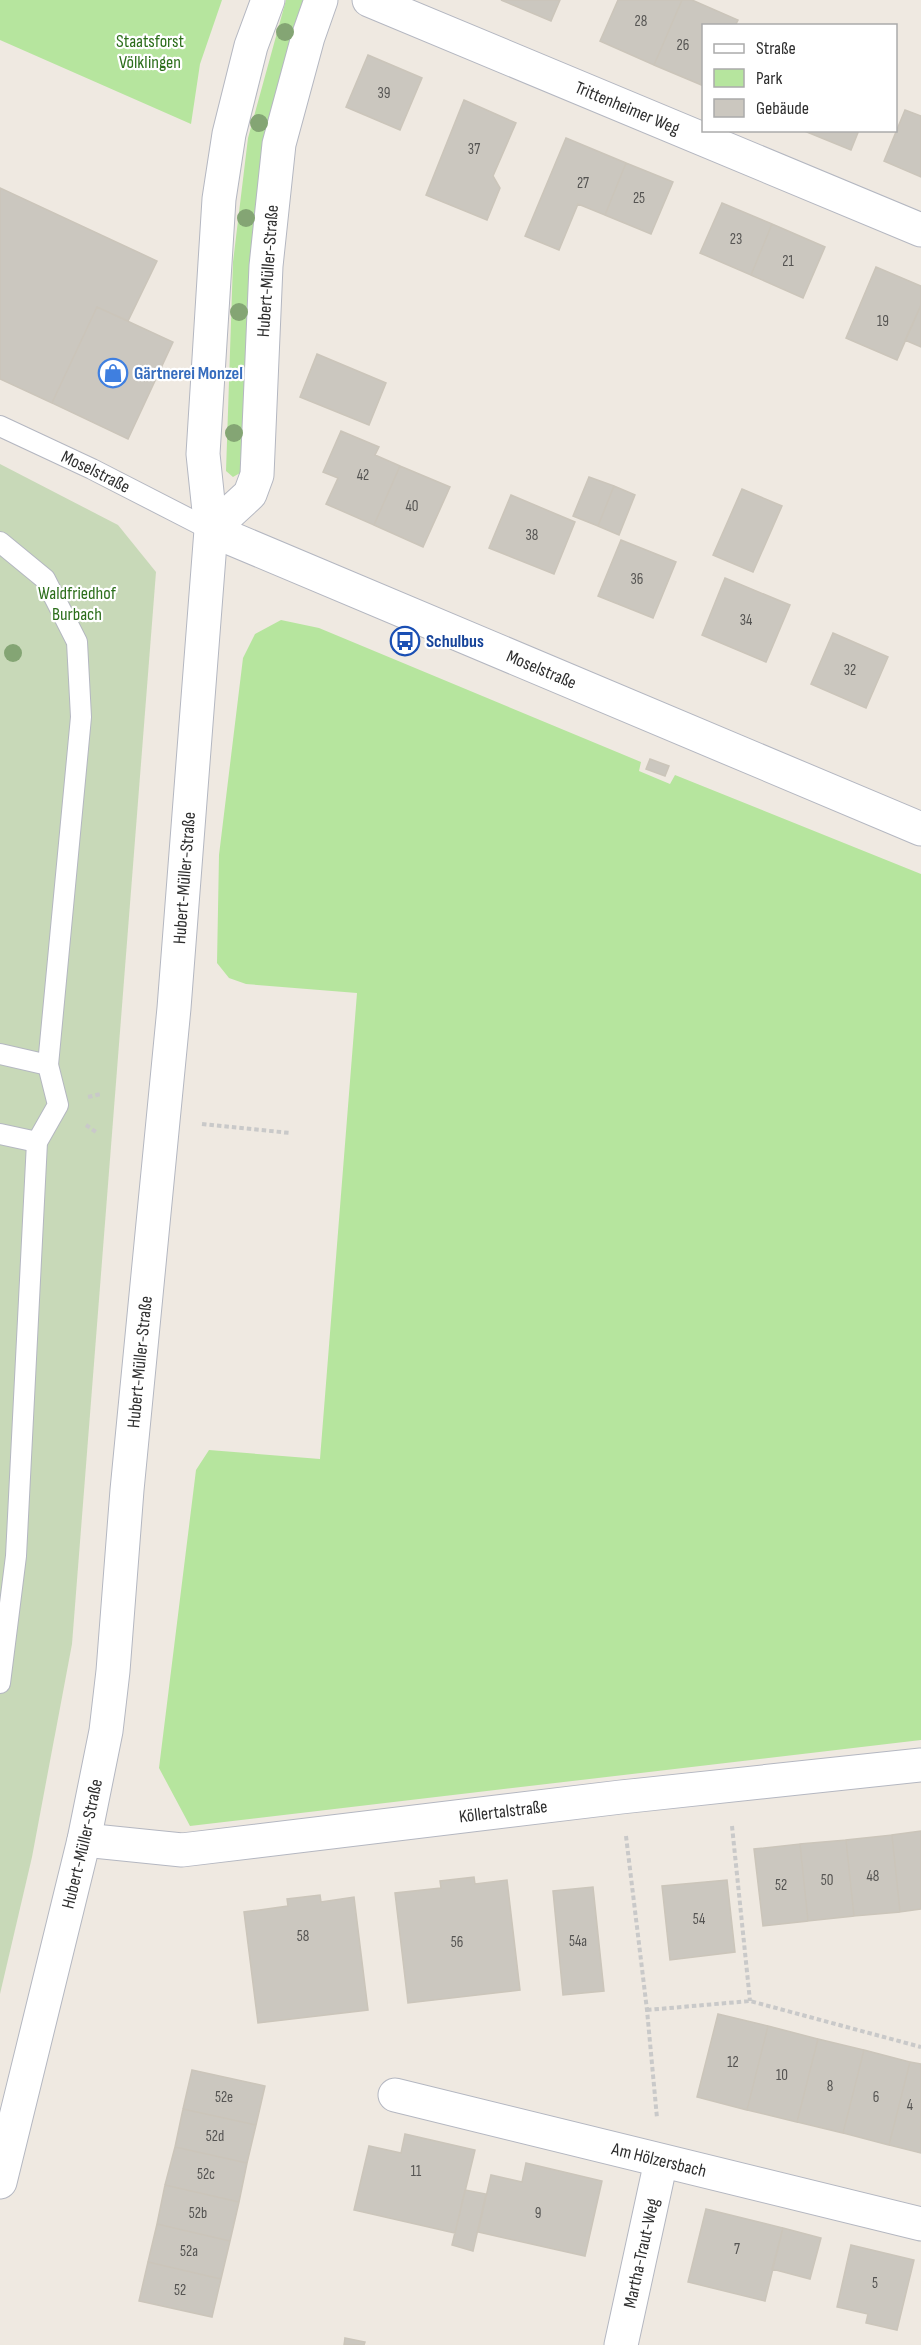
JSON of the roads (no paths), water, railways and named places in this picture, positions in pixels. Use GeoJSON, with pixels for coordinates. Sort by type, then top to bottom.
{"type":"FeatureCollection","features":[{"type":"Feature","properties":{"kind":"street","name":"Hubert-Müller-Straße"},"geometry":{"type":"LineString","coordinates":[[0,2182],[84,1840],[105,1731],[113,1671],[126,1490],[173,1019],[211,530],[203,454],[219,199],[229,134],[251,46],[268,0]]}},
{"type":"Feature","properties":{"kind":"street","name":"Hubert-Müller-Straße"},"geometry":{"type":"LineString","coordinates":[[211,530],[250,494],[256,475],[266,266],[279,144],[308,37],[321,0]]}},
{"type":"Feature","properties":{"kind":"street","name":"Trittenheimer Weg"},"geometry":{"type":"LineString","coordinates":[[369,0],[921,230]]}},
{"type":"Feature","properties":{"kind":"street","name":"Moselstraße"},"geometry":{"type":"LineString","coordinates":[[211,530],[921,829]]}},
{"type":"Feature","properties":{"kind":"street","name":"Köllertalstraße"},"geometry":{"type":"LineString","coordinates":[[84,1840],[182,1850],[621,1797],[921,1765]]}},
{"type":"Feature","properties":{"kind":"street","name":"Am Hölzersbach"},"geometry":{"type":"LineString","coordinates":[[395,2095],[921,2224]]}},
{"type":"Feature","properties":{"kind":"street","name":"Martha-Traut-Weg"},"geometry":{"type":"LineString","coordinates":[[621,2345],[661,2161]]}},
{"type":"Feature","properties":{"kind":"lane","name":"Moselstraße"},"geometry":{"type":"LineString","coordinates":[[0,426],[92,469],[211,530]]}},
{"type":"Feature","properties":{"kind":"lane"},"geometry":{"type":"LineString","coordinates":[[0,542],[45,579],[77,642],[81,717],[48,1065],[58,1105],[37,1142],[16,1556],[0,1683]]}},
{"type":"Feature","properties":{"kind":"lane"},"geometry":{"type":"LineString","coordinates":[[0,1054],[48,1065]]}},
{"type":"Feature","properties":{"kind":"lane"},"geometry":{"type":"LineString","coordinates":[[0,1134],[37,1142]]}},
{"type":"Feature","properties":{"kind":"place","name":"Gärtnerei Monzel"},"geometry":{"type":"Point","coordinates":[113,373]}},
{"type":"Feature","properties":{"kind":"place","name":"Schulbus"},"geometry":{"type":"Point","coordinates":[405,641]}},
{"type":"Feature","properties":{"kind":"park label","name":"Staatsforst Völklingen"},"geometry":{"type":"Point","coordinates":[150,51]}},
{"type":"Feature","properties":{"kind":"park label","name":"Waldfriedhof Burbach"},"geometry":{"type":"Point","coordinates":[77,603]}}]}
